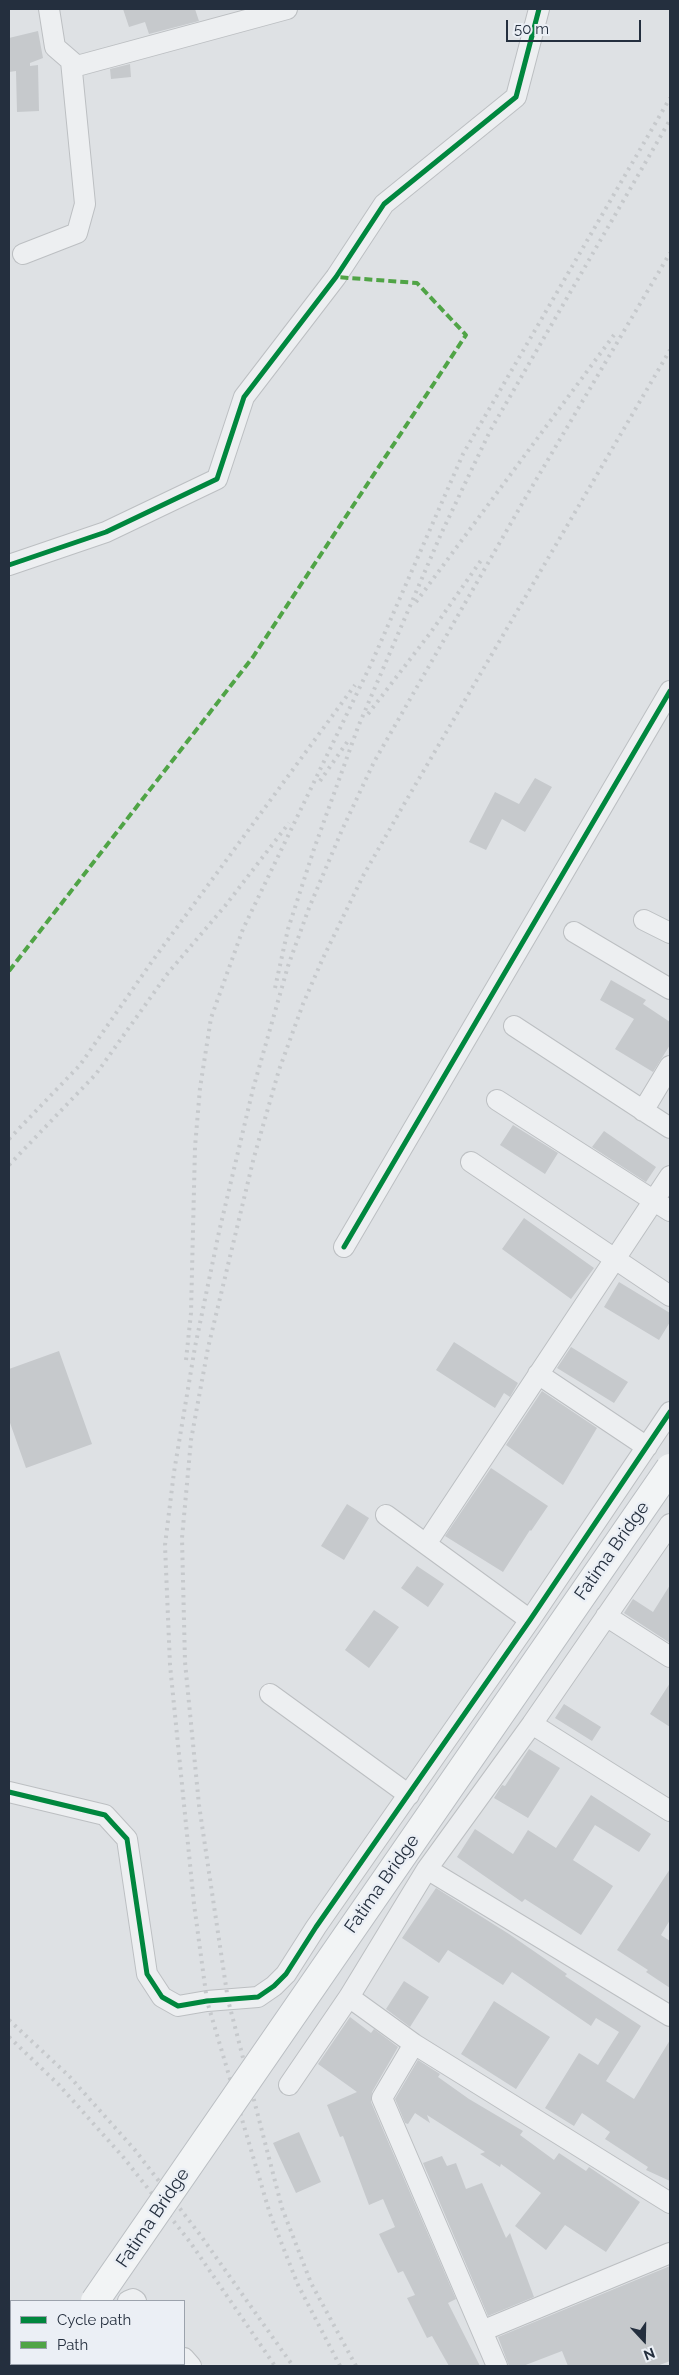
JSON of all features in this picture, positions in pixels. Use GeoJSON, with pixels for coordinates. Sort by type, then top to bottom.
{"type":"FeatureCollection","features":[{"type":"Feature","properties":{"kind":"main road","name":"Fatima Bridge"},"geometry":{"type":"LineString","coordinates":[[96,2300],[670,1468]]}},
{"type":"Feature","properties":{"kind":"street"},"geometry":{"type":"LineString","coordinates":[[55,10],[54,47],[78,66],[287,9]]}},
{"type":"Feature","properties":{"kind":"street"},"geometry":{"type":"LineString","coordinates":[[9,565],[106,532],[217,479],[244,397],[336,278],[384,204],[516,97],[539,9]]}},
{"type":"Feature","properties":{"kind":"street"},"geometry":{"type":"LineString","coordinates":[[23,254],[77,233],[84,204],[71,61]]}},
{"type":"Feature","properties":{"kind":"street"},"geometry":{"type":"LineString","coordinates":[[344,1247],[670,691]]}},
{"type":"Feature","properties":{"kind":"street"},"geometry":{"type":"LineString","coordinates":[[644,920],[670,933]]}},
{"type":"Feature","properties":{"kind":"street"},"geometry":{"type":"LineString","coordinates":[[574,932],[670,989]]}},
{"type":"Feature","properties":{"kind":"street"},"geometry":{"type":"LineString","coordinates":[[514,1026],[670,1128]]}},
{"type":"Feature","properties":{"kind":"street"},"geometry":{"type":"LineString","coordinates":[[643,1110],[670,1066]]}},
{"type":"Feature","properties":{"kind":"street"},"geometry":{"type":"LineString","coordinates":[[497,1100],[662,1206]]}},
{"type":"Feature","properties":{"kind":"street"},"geometry":{"type":"LineString","coordinates":[[471,1162],[670,1296]]}},
{"type":"Feature","properties":{"kind":"street"},"geometry":{"type":"LineString","coordinates":[[426,1544],[615,1259],[662,1206],[670,1176]]}},
{"type":"Feature","properties":{"kind":"street"},"geometry":{"type":"LineString","coordinates":[[538,1374],[647,1447]]}},
{"type":"Feature","properties":{"kind":"street"},"geometry":{"type":"LineString","coordinates":[[9,1792],[105,1814],[127,1839],[147,1974],[162,1997],[178,2006],[207,2001],[258,1997],[274,1986],[286,1974],[316,1926],[530,1620],[670,1412]]}},
{"type":"Feature","properties":{"kind":"street"},"geometry":{"type":"LineString","coordinates":[[386,1515],[530,1620]]}},
{"type":"Feature","properties":{"kind":"street"},"geometry":{"type":"LineString","coordinates":[[289,2085],[349,1997],[427,1869],[532,1724],[670,1524]]}},
{"type":"Feature","properties":{"kind":"street"},"geometry":{"type":"LineString","coordinates":[[606,1616],[670,1656]]}},
{"type":"Feature","properties":{"kind":"street"},"geometry":{"type":"LineString","coordinates":[[270,1694],[409,1795]]}},
{"type":"Feature","properties":{"kind":"street"},"geometry":{"type":"LineString","coordinates":[[532,1724],[670,1811]]}},
{"type":"Feature","properties":{"kind":"street"},"geometry":{"type":"LineString","coordinates":[[427,1869],[670,2016]]}},
{"type":"Feature","properties":{"kind":"street"},"geometry":{"type":"LineString","coordinates":[[349,1997],[414,2044],[670,2203]]}},
{"type":"Feature","properties":{"kind":"street"},"geometry":{"type":"LineString","coordinates":[[414,2044],[382,2098],[497,2366]]}},
{"type":"Feature","properties":{"kind":"street"},"geometry":{"type":"LineString","coordinates":[[482,2331],[670,2253]]}},
{"type":"Feature","properties":{"kind":"building"},"geometry":{"type":"Polygon","coordinates":[[[123,9],[195,9],[199,21],[149,34],[145,22],[129,27],[123,9]]]}},
{"type":"Feature","properties":{"kind":"building"},"geometry":{"type":"Polygon","coordinates":[[[38,31],[43,58],[30,63],[30,66],[38,65],[39,111],[17,112],[16,71],[9,72],[9,38],[38,31]]]}},
{"type":"Feature","properties":{"kind":"building"},"geometry":{"type":"Polygon","coordinates":[[[130,64],[131,77],[111,79],[110,69],[130,64]]]}},
{"type":"Feature","properties":{"kind":"building"},"geometry":{"type":"Polygon","coordinates":[[[535,778],[552,787],[525,832],[502,819],[486,850],[469,842],[495,792],[519,804],[535,778]]]}},
{"type":"Feature","properties":{"kind":"building"},"geometry":{"type":"Polygon","coordinates":[[[611,980],[646,1000],[643,1004],[670,1022],[670,1045],[653,1072],[615,1049],[634,1019],[600,1000],[611,980]]]}},
{"type":"Feature","properties":{"kind":"building"},"geometry":{"type":"Polygon","coordinates":[[[513,1125],[558,1153],[545,1174],[500,1145],[513,1125]]]}},
{"type":"Feature","properties":{"kind":"building"},"geometry":{"type":"Polygon","coordinates":[[[604,1131],[656,1167],[646,1182],[592,1147],[604,1131]]]}},
{"type":"Feature","properties":{"kind":"building"},"geometry":{"type":"Polygon","coordinates":[[[524,1218],[594,1268],[571,1299],[502,1249],[524,1218]]]}},
{"type":"Feature","properties":{"kind":"building"},"geometry":{"type":"Polygon","coordinates":[[[619,1282],[670,1313],[670,1322],[659,1340],[604,1307],[619,1282]]]}},
{"type":"Feature","properties":{"kind":"building"},"geometry":{"type":"Polygon","coordinates":[[[454,1342],[518,1383],[510,1397],[504,1393],[495,1408],[436,1370],[454,1342]]]}},
{"type":"Feature","properties":{"kind":"building"},"geometry":{"type":"Polygon","coordinates":[[[571,1347],[628,1382],[614,1403],[557,1368],[571,1347]]]}},
{"type":"Feature","properties":{"kind":"building"},"geometry":{"type":"Polygon","coordinates":[[[59,1351],[92,1444],[26,1468],[9,1420],[9,1369],[59,1351]]]}},
{"type":"Feature","properties":{"kind":"building"},"geometry":{"type":"Polygon","coordinates":[[[542,1391],[597,1428],[563,1485],[506,1445],[542,1391]]]}},
{"type":"Feature","properties":{"kind":"building"},"geometry":{"type":"Polygon","coordinates":[[[491,1468],[548,1506],[503,1572],[445,1536],[491,1468]]]}},
{"type":"Feature","properties":{"kind":"building"},"geometry":{"type":"Polygon","coordinates":[[[347,1504],[369,1518],[344,1560],[321,1546],[347,1504]]]}},
{"type":"Feature","properties":{"kind":"building"},"geometry":{"type":"Polygon","coordinates":[[[417,1566],[444,1584],[428,1607],[401,1588],[417,1566]]]}},
{"type":"Feature","properties":{"kind":"building"},"geometry":{"type":"Polygon","coordinates":[[[670,1585],[670,1643],[624,1613],[633,1599],[653,1612],[670,1585]]]}},
{"type":"Feature","properties":{"kind":"building"},"geometry":{"type":"Polygon","coordinates":[[[374,1610],[399,1627],[369,1668],[345,1650],[374,1610]]]}},
{"type":"Feature","properties":{"kind":"building"},"geometry":{"type":"Polygon","coordinates":[[[670,1683],[670,1727],[650,1714],[670,1683]]]}},
{"type":"Feature","properties":{"kind":"building"},"geometry":{"type":"Polygon","coordinates":[[[564,1704],[601,1727],[592,1741],[555,1718],[564,1704]]]}},
{"type":"Feature","properties":{"kind":"building"},"geometry":{"type":"Polygon","coordinates":[[[529,1749],[560,1768],[528,1818],[494,1798],[502,1785],[505,1786],[529,1749]]]}},
{"type":"Feature","properties":{"kind":"building"},"geometry":{"type":"Polygon","coordinates":[[[591,1795],[651,1834],[639,1852],[595,1825],[573,1860],[613,1886],[581,1935],[525,1899],[522,1902],[457,1857],[475,1829],[513,1854],[528,1830],[556,1848],[591,1795]]]}},
{"type":"Feature","properties":{"kind":"building"},"geometry":{"type":"Polygon","coordinates":[[[670,1869],[670,1920],[661,1935],[670,1941],[670,1988],[646,1972],[648,1970],[617,1950],[670,1869]]]}},
{"type":"Feature","properties":{"kind":"building"},"geometry":{"type":"Polygon","coordinates":[[[436,1888],[509,1934],[567,1974],[565,1976],[641,2026],[606,2081],[634,2099],[670,2040],[670,2181],[646,2170],[648,2167],[605,2139],[610,2132],[582,2113],[574,2126],[545,2108],[579,2053],[598,2065],[619,2032],[596,2018],[591,2026],[512,1972],[503,1985],[448,1950],[439,1963],[402,1938],[436,1888]]]}},
{"type":"Feature","properties":{"kind":"building"},"geometry":{"type":"Polygon","coordinates":[[[404,1981],[429,1997],[410,2027],[386,2009],[404,1981]]]}},
{"type":"Feature","properties":{"kind":"building"},"geometry":{"type":"Polygon","coordinates":[[[494,2001],[550,2037],[516,2089],[461,2054],[494,2001]]]}},
{"type":"Feature","properties":{"kind":"building"},"geometry":{"type":"Polygon","coordinates":[[[350,2017],[371,2033],[374,2029],[398,2047],[372,2092],[371,2102],[456,2299],[448,2303],[480,2366],[449,2366],[432,2336],[427,2338],[407,2298],[415,2295],[403,2271],[398,2273],[379,2234],[395,2227],[383,2199],[369,2205],[343,2136],[340,2137],[327,2105],[357,2092],[318,2064],[350,2017]]]}},
{"type":"Feature","properties":{"kind":"building"},"geometry":{"type":"Polygon","coordinates":[[[418,2060],[440,2074],[438,2077],[469,2099],[523,2131],[520,2135],[554,2160],[559,2153],[586,2171],[589,2167],[640,2202],[606,2252],[565,2225],[546,2250],[515,2226],[541,2193],[501,2164],[500,2167],[480,2154],[485,2152],[427,2115],[430,2123],[415,2113],[408,2124],[405,2123],[395,2099],[418,2060]]]}},
{"type":"Feature","properties":{"kind":"building"},"geometry":{"type":"Polygon","coordinates":[[[299,2132],[321,2182],[296,2193],[273,2143],[299,2132]]]}},
{"type":"Feature","properties":{"kind":"building"},"geometry":{"type":"Polygon","coordinates":[[[442,2156],[447,2166],[456,2163],[466,2189],[482,2183],[506,2238],[510,2233],[534,2297],[488,2316],[423,2163],[442,2156]]]}},
{"type":"Feature","properties":{"kind":"building"},"geometry":{"type":"Polygon","coordinates":[[[670,2266],[670,2361],[657,2366],[568,2366],[562,2351],[523,2366],[509,2366],[498,2337],[670,2266]]]}},
{"type":"Feature","properties":{"kind":"railway"},"geometry":{"type":"LineString","coordinates":[[186,1360],[191,1313],[195,1147],[200,1088],[211,1018],[243,929],[372,662],[463,454],[670,98]]}},
{"type":"Feature","properties":{"kind":"railway"},"geometry":{"type":"LineString","coordinates":[[275,988],[288,929],[314,849],[358,727],[441,534],[490,431],[670,120]]}},
{"type":"Feature","properties":{"kind":"railway"},"geometry":{"type":"LineString","coordinates":[[340,2366],[298,2285],[270,2214],[207,2001],[194,1904],[170,1665],[165,1545],[174,1472],[195,1347],[219,1232],[253,1089],[288,966],[309,908],[342,830],[374,762],[523,502],[670,253]]}},
{"type":"Feature","properties":{"kind":"railway"},"geometry":{"type":"LineString","coordinates":[[416,602],[614,335]]}},
{"type":"Feature","properties":{"kind":"railway"},"geometry":{"type":"LineString","coordinates":[[356,2366],[311,2283],[282,2208],[228,2000],[199,1805],[185,1662],[182,1538],[191,1440],[208,1348],[254,1157],[279,1070],[303,1004],[323,958],[363,876],[670,350]]}},
{"type":"Feature","properties":{"kind":"railway"},"geometry":{"type":"LineString","coordinates":[[368,714],[431,632],[482,559]]}},
{"type":"Feature","properties":{"kind":"railway"},"geometry":{"type":"LineString","coordinates":[[9,1139],[80,1065],[153,960],[355,685]]}},
{"type":"Feature","properties":{"kind":"railway"},"geometry":{"type":"LineString","coordinates":[[320,781],[350,738]]}},
{"type":"Feature","properties":{"kind":"railway"},"geometry":{"type":"LineString","coordinates":[[9,1165],[96,1074],[168,973],[225,906],[289,823]]}},
{"type":"Feature","properties":{"kind":"railway"},"geometry":{"type":"LineString","coordinates":[[9,2020],[69,2076],[135,2150],[201,2236],[293,2366]]}},
{"type":"Feature","properties":{"kind":"railway"},"geometry":{"type":"LineString","coordinates":[[9,2037],[59,2085],[124,2158],[190,2242],[275,2366]]}},
{"type":"Feature","properties":{"kind":"marked path"},"geometry":{"type":"LineString","coordinates":[[9,971],[253,657],[466,335],[417,283],[336,277]]}},
{"type":"Feature","properties":{"kind":"cycle path"},"geometry":{"type":"LineString","coordinates":[[9,565],[106,532],[217,479],[244,397],[336,277],[384,204],[516,97],[539,9]]}},
{"type":"Feature","properties":{"kind":"cycle path"},"geometry":{"type":"LineString","coordinates":[[344,1247],[670,691]]}},
{"type":"Feature","properties":{"kind":"cycle path"},"geometry":{"type":"LineString","coordinates":[[9,1792],[105,1815],[127,1839],[147,1974],[162,1997],[178,2006],[207,2001],[258,1997],[274,1986],[286,1974],[316,1927],[530,1620],[670,1412]]}}]}
